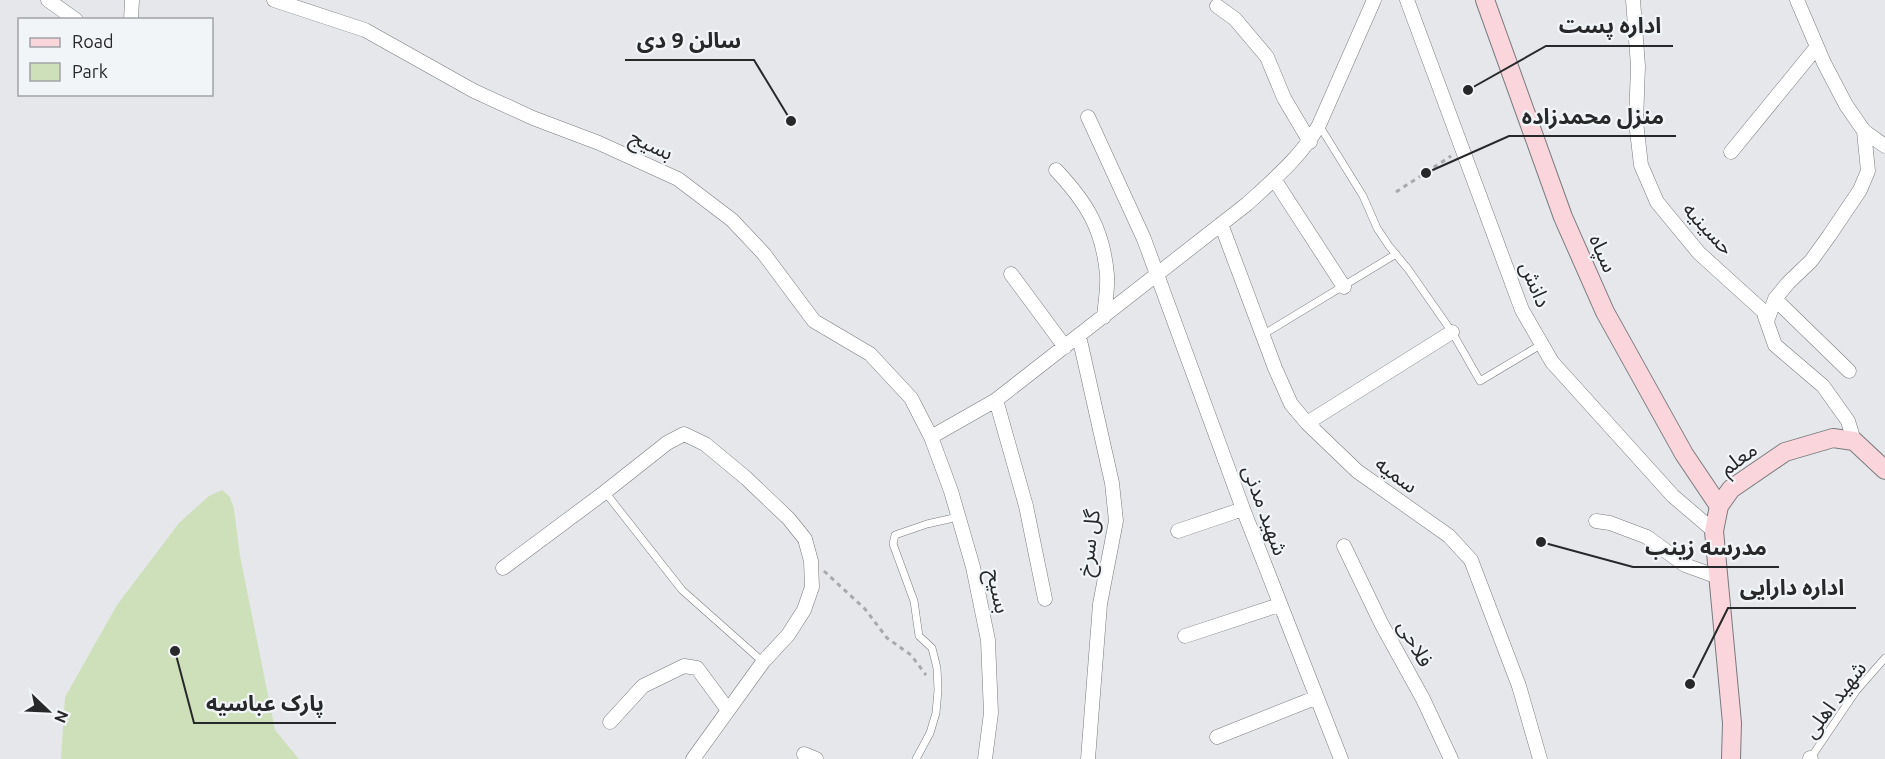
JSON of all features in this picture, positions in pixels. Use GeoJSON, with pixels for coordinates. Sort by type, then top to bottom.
{"type":"FeatureCollection","features":[{"type":"Feature","properties":{"kind":"street"},"geometry":{"type":"LineString","coordinates":[[48,0],[73,18]]}},
{"type":"Feature","properties":{"kind":"street"},"geometry":{"type":"LineString","coordinates":[[130,18],[132,0]]}},
{"type":"Feature","properties":{"kind":"street","name":"بسیج"},"geometry":{"type":"LineString","coordinates":[[274,0],[364,30],[474,91],[678,179],[732,220],[764,254],[814,321],[870,354],[911,398],[931,437]]}},
{"type":"Feature","properties":{"kind":"street"},"geometry":{"type":"LineString","coordinates":[[931,437],[996,400],[1248,204],[1274,179],[1310,142],[1374,0]]}},
{"type":"Feature","properties":{"kind":"street","name":"دانش"},"geometry":{"type":"LineString","coordinates":[[1407,0],[1522,310],[1552,362],[1673,496],[1713,531]]}},
{"type":"Feature","properties":{"kind":"street","name":"سپاه"},"geometry":{"type":"LineString","coordinates":[[1485,0],[1563,217],[1605,312],[1684,454],[1719,506]]}},
{"type":"Feature","properties":{"kind":"street","name":"حسینیه"},"geometry":{"type":"LineString","coordinates":[[1633,0],[1638,66],[1636,122],[1641,165],[1657,202],[1699,253],[1762,311],[1775,345],[1829,394],[1848,421],[1854,441]]}},
{"type":"Feature","properties":{"kind":"street"},"geometry":{"type":"LineString","coordinates":[[1797,0],[1816,48],[1846,105],[1864,131],[1885,146]]}},
{"type":"Feature","properties":{"kind":"street"},"geometry":{"type":"LineString","coordinates":[[1217,6],[1235,19],[1266,57],[1284,98],[1310,142]]}},
{"type":"Feature","properties":{"kind":"street"},"geometry":{"type":"LineString","coordinates":[[1731,152],[1816,48]]}},
{"type":"Feature","properties":{"kind":"street","name":"شهید مدنی"},"geometry":{"type":"LineString","coordinates":[[1088,117],[1135,218],[1279,605],[1341,759]]}},
{"type":"Feature","properties":{"kind":"street"},"geometry":{"type":"LineString","coordinates":[[1767,321],[1775,299],[1811,261],[1860,190],[1868,171],[1864,131]]}},
{"type":"Feature","properties":{"kind":"street"},"geometry":{"type":"LineString","coordinates":[[1056,170],[1080,195],[1094,221],[1103,248],[1107,278],[1104,317]]}},
{"type":"Feature","properties":{"kind":"street"},"geometry":{"type":"LineString","coordinates":[[1274,179],[1344,287]]}},
{"type":"Feature","properties":{"kind":"street","name":"سمیه"},"geometry":{"type":"LineString","coordinates":[[1221,224],[1275,368],[1291,404],[1307,423],[1357,471],[1449,536],[1471,560],[1520,687],[1540,759]]}},
{"type":"Feature","properties":{"kind":"street"},"geometry":{"type":"LineString","coordinates":[[1011,274],[1065,347]]}},
{"type":"Feature","properties":{"kind":"street"},"geometry":{"type":"LineString","coordinates":[[1775,299],[1849,371]]}},
{"type":"Feature","properties":{"kind":"street"},"geometry":{"type":"LineString","coordinates":[[1307,423],[1452,332]]}},
{"type":"Feature","properties":{"kind":"street","name":"گل سرخ"},"geometry":{"type":"LineString","coordinates":[[1079,336],[1112,483],[1116,521],[1100,604],[1088,759]]}},
{"type":"Feature","properties":{"kind":"street"},"geometry":{"type":"LineString","coordinates":[[996,400],[1026,506],[1046,599]]}},
{"type":"Feature","properties":{"kind":"street"},"geometry":{"type":"LineString","coordinates":[[503,568],[667,443],[684,434],[705,444],[746,478],[789,519],[805,539],[811,561],[812,587],[804,610],[788,635],[763,662],[693,759]]}},
{"type":"Feature","properties":{"kind":"street","name":"بسیح"},"geometry":{"type":"LineString","coordinates":[[931,437],[973,567],[988,640],[991,713],[985,759]]}},
{"type":"Feature","properties":{"kind":"street","name":"معلم"},"geometry":{"type":"LineString","coordinates":[[1731,759],[1732,723],[1713,531],[1719,506],[1731,489],[1785,452],[1833,438],[1854,441]]}},
{"type":"Feature","properties":{"kind":"street"},"geometry":{"type":"LineString","coordinates":[[1854,441],[1885,470]]}},
{"type":"Feature","properties":{"kind":"street"},"geometry":{"type":"LineString","coordinates":[[1178,531],[1243,509]]}},
{"type":"Feature","properties":{"kind":"street"},"geometry":{"type":"LineString","coordinates":[[1596,520],[1647,537],[1685,565],[1718,577]]}},
{"type":"Feature","properties":{"kind":"street","name":"فلاحی"},"geometry":{"type":"LineString","coordinates":[[1344,546],[1451,759]]}},
{"type":"Feature","properties":{"kind":"street"},"geometry":{"type":"LineString","coordinates":[[1185,636],[1279,605]]}},
{"type":"Feature","properties":{"kind":"street"},"geometry":{"type":"LineString","coordinates":[[610,722],[643,686],[684,666],[697,668],[728,710]]}},
{"type":"Feature","properties":{"kind":"street"},"geometry":{"type":"LineString","coordinates":[[1217,737],[1315,698]]}},
{"type":"Feature","properties":{"kind":"lane"},"geometry":{"type":"LineString","coordinates":[[1319,125],[1363,196],[1377,228],[1452,332],[1480,381],[1542,344]]}},
{"type":"Feature","properties":{"kind":"lane"},"geometry":{"type":"LineString","coordinates":[[1264,334],[1395,254]]}},
{"type":"Feature","properties":{"kind":"lane"},"geometry":{"type":"LineString","coordinates":[[605,492],[682,590],[763,662]]}},
{"type":"Feature","properties":{"kind":"lane"},"geometry":{"type":"LineString","coordinates":[[916,759],[930,733],[936,713],[937,668],[932,648],[919,636],[914,601],[893,544],[895,535],[958,517]]}},
{"type":"Feature","properties":{"kind":"lane","name":"شهید اهلی"},"geometry":{"type":"LineString","coordinates":[[1810,759],[1856,691],[1885,658]]}},
{"type":"Feature","properties":{"kind":"path"},"geometry":{"type":"LineString","coordinates":[[1396,192],[1462,148]]}},
{"type":"Feature","properties":{"kind":"path"},"geometry":{"type":"LineString","coordinates":[[811,561],[838,582],[865,609],[887,638],[911,656],[938,690]]}},
{"type":"Feature","properties":{"kind":"green space"},"geometry":{"type":"Polygon","coordinates":[[[222,490],[230,497],[234,509],[240,556],[275,730],[299,759],[61,759],[65,697],[117,605],[179,523],[209,496],[222,490]]]}},
{"type":"Feature","properties":{"kind":"place","name":"اداره پست"},"geometry":{"type":"Point","coordinates":[1468,90]}},
{"type":"Feature","properties":{"kind":"place","name":"سالن 9 دی"},"geometry":{"type":"Point","coordinates":[791,121]}},
{"type":"Feature","properties":{"kind":"place","name":"منزل محمدزاده"},"geometry":{"type":"Point","coordinates":[1426,173]}},
{"type":"Feature","properties":{"kind":"place","name":"مدرسه زینب"},"geometry":{"type":"Point","coordinates":[1541,542]}},
{"type":"Feature","properties":{"kind":"place","name":"پارک عباسیه"},"geometry":{"type":"Point","coordinates":[175,651]}},
{"type":"Feature","properties":{"kind":"place","name":"اداره دارایی"},"geometry":{"type":"Point","coordinates":[1690,684]}}]}
